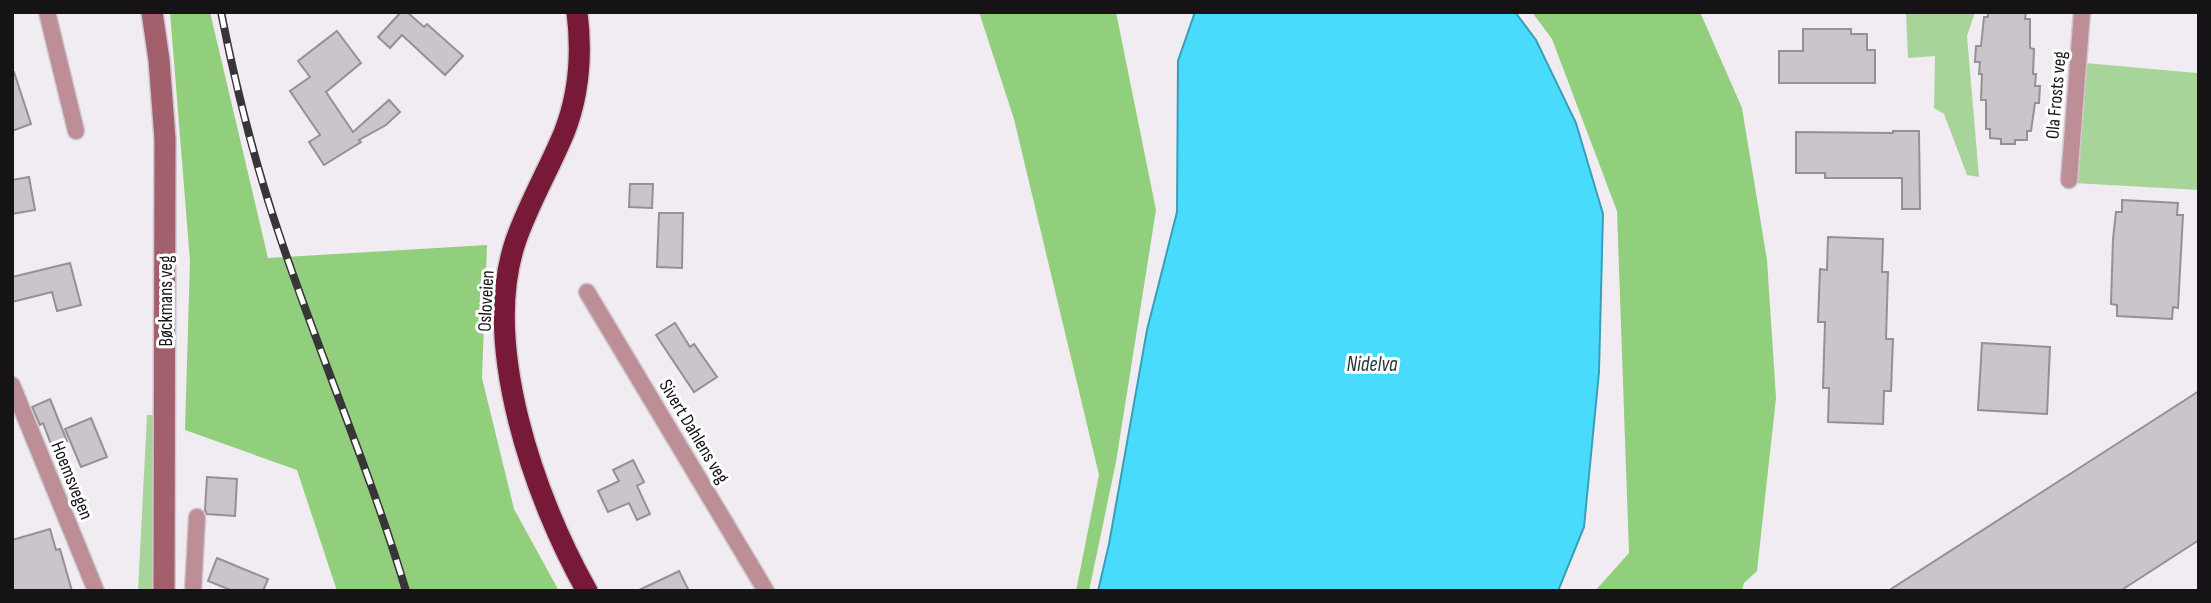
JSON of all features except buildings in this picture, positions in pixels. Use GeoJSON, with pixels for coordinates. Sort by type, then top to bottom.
{"type":"FeatureCollection","features":[{"type":"Feature","properties":{"kind":"highway","name":"Osloveien"},"geometry":{"type":"LineString","coordinates":[[577,12],[579,63],[574,98],[565,131],[515,241],[503,311],[509,370],[523,433],[549,512],[587,591]]}},
{"type":"Feature","properties":{"kind":"main road","name":"Bøckmans veg"},"geometry":{"type":"LineString","coordinates":[[152,12],[165,139],[164,591]]}},
{"type":"Feature","properties":{"kind":"street"},"geometry":{"type":"LineString","coordinates":[[47,12],[76,131]]}},
{"type":"Feature","properties":{"kind":"street","name":"Ola Frosts veg"},"geometry":{"type":"LineString","coordinates":[[2069,180],[2082,12]]}},
{"type":"Feature","properties":{"kind":"street","name":"Sivert Dahlens veg"},"geometry":{"type":"LineString","coordinates":[[587,292],[766,591]]}},
{"type":"Feature","properties":{"kind":"street","name":"Hoemsvegen"},"geometry":{"type":"LineString","coordinates":[[12,385],[96,591]]}},
{"type":"Feature","properties":{"kind":"street"},"geometry":{"type":"LineString","coordinates":[[193,591],[197,517]]}},
{"type":"Feature","properties":{"kind":"green space"},"geometry":{"type":"Polygon","coordinates":[[[170,12],[210,12],[268,258],[487,245],[482,378],[514,509],[559,591],[334,591],[336,588],[297,470],[185,430],[190,261],[170,12]]]}},
{"type":"Feature","properties":{"kind":"green space"},"geometry":{"type":"Polygon","coordinates":[[[979,12],[1116,12],[1156,210],[1116,462],[1089,591],[1076,591],[1099,475],[1014,119],[979,12]]]}},
{"type":"Feature","properties":{"kind":"green space"},"geometry":{"type":"Polygon","coordinates":[[[1532,12],[1700,12],[1742,108],[1767,260],[1776,398],[1757,571],[1744,583],[1742,591],[1595,591],[1629,553],[1617,211],[1552,39],[1532,12]]]}},
{"type":"Feature","properties":{"kind":"green space"},"geometry":{"type":"Polygon","coordinates":[[[1906,12],[1975,12],[1967,36],[1979,177],[1967,175],[1944,114],[1934,108],[1935,56],[1908,58],[1906,12]]]}},
{"type":"Feature","properties":{"kind":"green space"},"geometry":{"type":"Polygon","coordinates":[[[2085,63],[2197,73],[2199,190],[2073,183],[2085,63]]]}},
{"type":"Feature","properties":{"kind":"green space"},"geometry":{"type":"Polygon","coordinates":[[[147,415],[153,415],[153,591],[138,591],[147,415]]]}},
{"type":"Feature","properties":{"kind":"water","name":"Nidelva"},"geometry":{"type":"Polygon","coordinates":[[[1195,12],[1515,12],[1536,40],[1576,123],[1603,214],[1599,372],[1584,527],[1558,591],[1098,591],[1109,544],[1147,330],[1177,212],[1178,61],[1195,12]]]}},
{"type":"Feature","properties":{"kind":"railway"},"geometry":{"type":"LineString","coordinates":[[221,12],[246,124],[270,207],[377,501],[406,591]]}}]}
